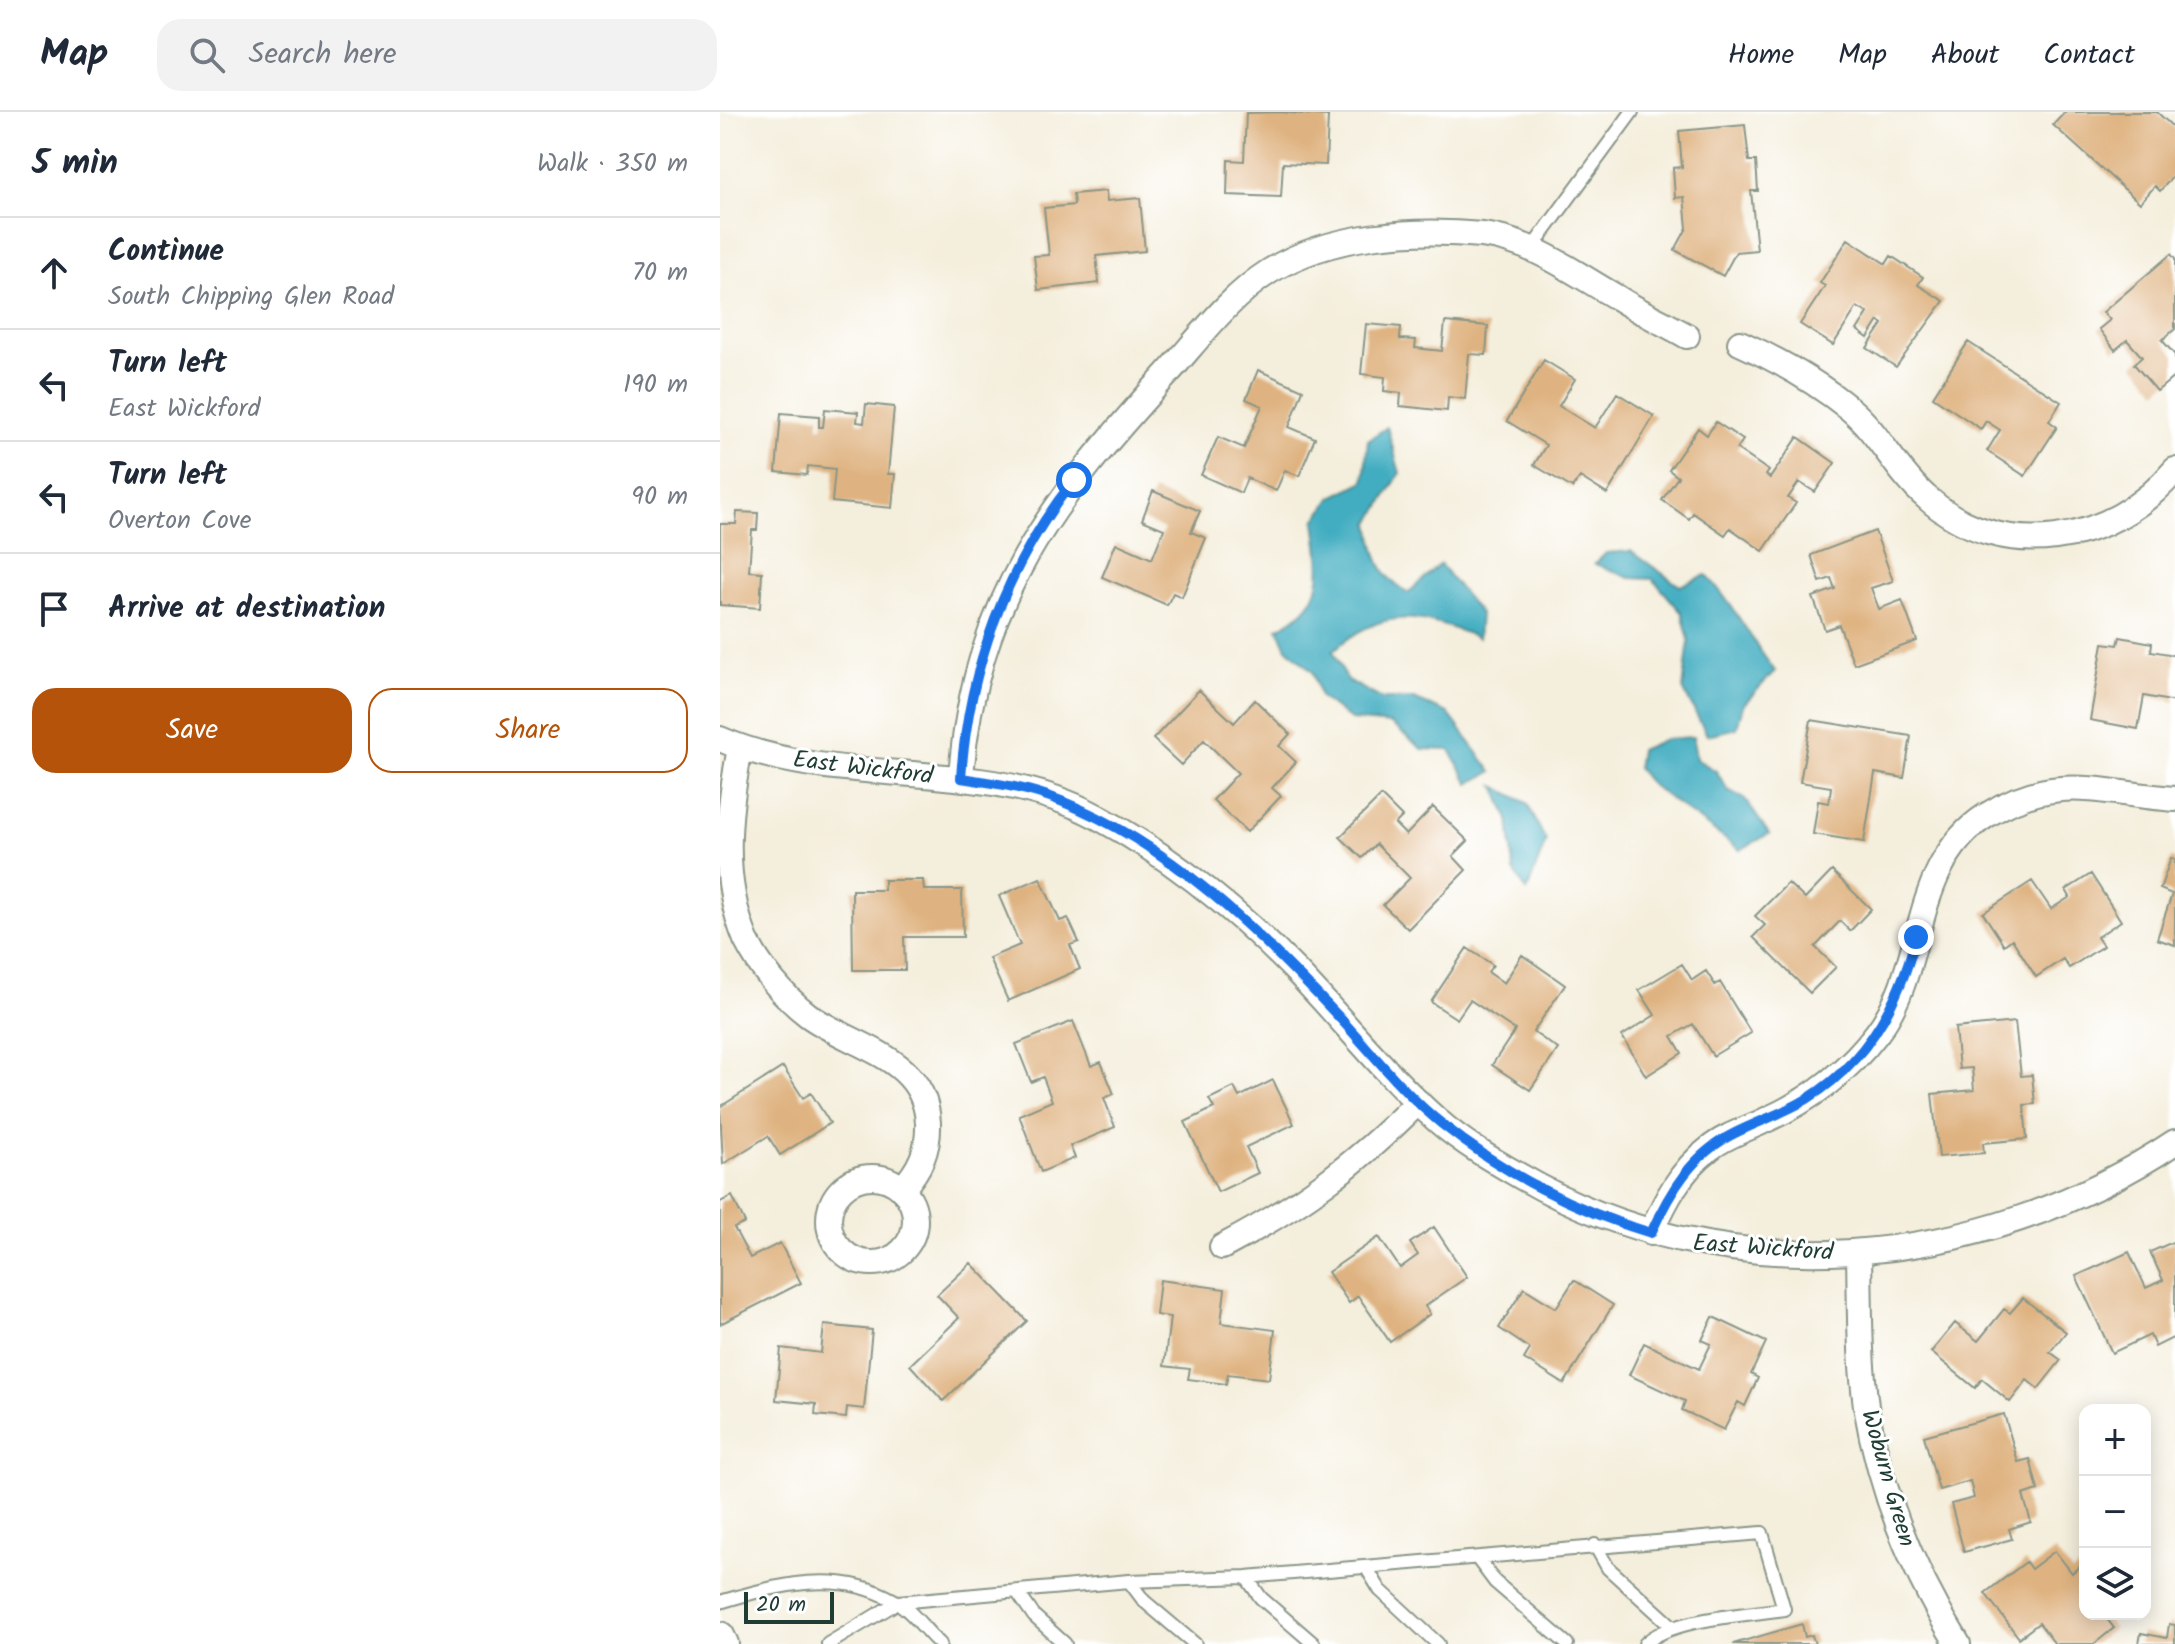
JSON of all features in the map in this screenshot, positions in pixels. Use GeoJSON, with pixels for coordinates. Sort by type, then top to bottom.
{"type":"FeatureCollection","features":[{"type":"Feature","properties":{"kind":"street"},"geometry":{"type":"LineString","coordinates":[[961,778],[964,727],[987,642],[1029,546],[1097,452],[1223,310],[1271,271],[1299,257],[1363,239],[1439,232],[1483,235],[1532,248],[1687,336]]}},
{"type":"Feature","properties":{"kind":"street"},"geometry":{"type":"LineString","coordinates":[[1740,343],[1817,385],[1850,409],[1927,498],[1976,530],[2033,539],[2063,538],[2089,532],[2142,503],[2175,470]]}},
{"type":"Feature","properties":{"kind":"street"},"geometry":{"type":"LineString","coordinates":[[730,743],[726,843],[735,910],[746,939],[781,990],[807,1014],[837,1034],[905,1069],[919,1089],[927,1112],[928,1137],[924,1160],[902,1189]]}},
{"type":"Feature","properties":{"kind":"street","name":"East Wickford"},"geometry":{"type":"LineString","coordinates":[[730,743],[873,773],[961,778],[1017,786],[1094,815],[1146,846],[1235,913],[1294,969],[1418,1102],[1465,1141],[1545,1191],[1591,1213],[1651,1233],[1733,1249],[1806,1254],[1916,1247],[2019,1219],[2090,1190],[2175,1142]]}},
{"type":"Feature","properties":{"kind":"street"},"geometry":{"type":"LineString","coordinates":[[1651,1233],[1676,1184],[1709,1148],[1808,1099],[1838,1076],[1879,1031],[1907,971],[1926,896],[1940,866],[1956,841],[1984,817],[2042,789],[2072,787],[2175,799]]}},
{"type":"Feature","properties":{"kind":"street"},"geometry":{"type":"LineString","coordinates":[[1222,1247],[1265,1225],[1336,1178],[1418,1102]]}},
{"type":"Feature","properties":{"kind":"street","name":"Woburn Green"},"geometry":{"type":"LineString","coordinates":[[1859,1253],[1866,1406],[1880,1465],[1915,1567],[1958,1644]]}},
{"type":"Feature","properties":{"kind":"street"},"geometry":{"type":"LineString","coordinates":[[720,1636],[724,1644]]}},
{"type":"Feature","properties":{"kind":"lane"},"geometry":{"type":"LineString","coordinates":[[1532,248],[1632,112]]}},
{"type":"Feature","properties":{"kind":"lane"},"geometry":{"type":"LineString","coordinates":[[828,1644],[898,1602],[1129,1581],[1246,1577],[1762,1533],[1784,1609],[1673,1627],[1653,1636],[1645,1644]]}},
{"type":"Feature","properties":{"kind":"lane"},"geometry":{"type":"LineString","coordinates":[[1595,1545],[1608,1568],[1673,1627]]}},
{"type":"Feature","properties":{"kind":"lane"},"geometry":{"type":"LineString","coordinates":[[1477,1558],[1495,1582],[1567,1644]]}},
{"type":"Feature","properties":{"kind":"lane"},"geometry":{"type":"LineString","coordinates":[[1366,1567],[1380,1590],[1438,1644]]}},
{"type":"Feature","properties":{"kind":"lane"},"geometry":{"type":"LineString","coordinates":[[1246,1577],[1261,1598],[1314,1644]]}},
{"type":"Feature","properties":{"kind":"lane"},"geometry":{"type":"LineString","coordinates":[[720,1602],[766,1589],[828,1580],[866,1587],[898,1602],[940,1644]]}},
{"type":"Feature","properties":{"kind":"lane"},"geometry":{"type":"LineString","coordinates":[[1129,1581],[1144,1601],[1195,1644]]}},
{"type":"Feature","properties":{"kind":"lane"},"geometry":{"type":"LineString","coordinates":[[1018,1593],[1034,1616],[1065,1644]]}},
{"type":"Feature","properties":{"kind":"water"},"geometry":{"type":"Polygon","coordinates":[[[1387,427],[1400,473],[1370,523],[1380,564],[1391,580],[1408,593],[1440,564],[1480,614],[1478,638],[1438,624],[1402,619],[1369,627],[1333,651],[1347,680],[1382,699],[1414,699],[1448,713],[1492,772],[1469,784],[1450,750],[1422,749],[1391,724],[1351,720],[1320,697],[1313,672],[1287,648],[1278,628],[1295,618],[1314,596],[1320,570],[1315,521],[1332,497],[1364,481],[1368,440],[1387,427]]]}},
{"type":"Feature","properties":{"kind":"water"},"geometry":{"type":"Polygon","coordinates":[[[1631,551],[1680,586],[1706,575],[1775,671],[1743,705],[1737,728],[1707,735],[1683,689],[1689,640],[1682,613],[1653,579],[1630,578],[1595,564],[1606,553],[1631,551]]]}},
{"type":"Feature","properties":{"kind":"water"},"geometry":{"type":"Polygon","coordinates":[[[1693,737],[1696,759],[1716,771],[1728,790],[1745,799],[1769,834],[1740,850],[1650,784],[1637,768],[1640,750],[1665,739],[1693,737]]]}},
{"type":"Feature","properties":{"kind":"water"},"geometry":{"type":"Polygon","coordinates":[[[1495,786],[1527,803],[1546,841],[1527,891],[1514,871],[1509,820],[1495,786]]]}},
{"type":"Feature","properties":{"kind":"building"},"geometry":{"type":"Polygon","coordinates":[[[2065,112],[2157,112],[2175,129],[2175,174],[2160,191],[2155,186],[2140,203],[2053,125],[2065,112]]]}},
{"type":"Feature","properties":{"kind":"building"},"geometry":{"type":"Polygon","coordinates":[[[1246,113],[1328,116],[1326,165],[1283,163],[1281,197],[1227,195],[1228,160],[1244,161],[1246,113]]]}},
{"type":"Feature","properties":{"kind":"building"},"geometry":{"type":"Polygon","coordinates":[[[1745,125],[1749,161],[1756,161],[1758,191],[1751,191],[1757,250],[1736,252],[1723,276],[1675,250],[1687,228],[1684,197],[1675,198],[1673,168],[1682,167],[1679,131],[1745,125]]]}},
{"type":"Feature","properties":{"kind":"building"},"geometry":{"type":"Polygon","coordinates":[[[1106,191],[1107,201],[1140,198],[1145,251],[1096,256],[1099,283],[1038,290],[1034,256],[1049,255],[1044,208],[1074,205],[1073,194],[1106,191]]]}},
{"type":"Feature","properties":{"kind":"building"},"geometry":{"type":"Polygon","coordinates":[[[1848,239],[1886,264],[1891,256],[1923,277],[1918,285],[1944,301],[1896,367],[1867,348],[1883,324],[1879,321],[1868,338],[1857,330],[1868,313],[1857,307],[1833,345],[1800,324],[1825,286],[1820,283],[1848,239]]]}},
{"type":"Feature","properties":{"kind":"building"},"geometry":{"type":"Polygon","coordinates":[[[2171,254],[2175,259],[2175,329],[2162,340],[2175,355],[2175,376],[2157,391],[2134,364],[2142,357],[2127,340],[2115,350],[2099,329],[2110,320],[2103,312],[2171,254]]]}},
{"type":"Feature","properties":{"kind":"building"},"geometry":{"type":"Polygon","coordinates":[[[1445,322],[1488,326],[1486,355],[1469,354],[1465,399],[1448,397],[1447,411],[1400,406],[1401,393],[1384,391],[1385,377],[1361,374],[1366,324],[1401,327],[1400,339],[1416,340],[1415,348],[1442,351],[1445,322]]]}},
{"type":"Feature","properties":{"kind":"building"},"geometry":{"type":"Polygon","coordinates":[[[1968,342],[2061,402],[2049,421],[2057,427],[2025,476],[1987,451],[2000,430],[1986,421],[1981,429],[1933,397],[1968,342]]]}},
{"type":"Feature","properties":{"kind":"building"},"geometry":{"type":"Polygon","coordinates":[[[1544,360],[1575,379],[1559,406],[1595,428],[1617,393],[1654,416],[1607,494],[1580,477],[1572,488],[1534,465],[1546,445],[1507,421],[1544,360]]]}},
{"type":"Feature","properties":{"kind":"building"},"geometry":{"type":"Polygon","coordinates":[[[1258,370],[1303,390],[1289,427],[1315,438],[1299,476],[1285,470],[1276,491],[1247,478],[1241,493],[1201,475],[1218,437],[1244,448],[1262,406],[1246,399],[1258,370]]]}},
{"type":"Feature","properties":{"kind":"building"},"geometry":{"type":"Polygon","coordinates":[[[866,404],[894,407],[888,474],[895,474],[892,508],[832,502],[835,469],[808,466],[807,475],[776,472],[781,413],[819,416],[819,427],[823,427],[825,409],[858,412],[857,422],[864,423],[866,404]]]}},
{"type":"Feature","properties":{"kind":"building"},"geometry":{"type":"Polygon","coordinates":[[[1716,422],[1743,440],[1737,449],[1769,471],[1766,475],[1770,478],[1798,437],[1835,463],[1815,492],[1799,482],[1788,498],[1796,503],[1763,551],[1730,528],[1725,535],[1693,513],[1689,519],[1662,500],[1678,477],[1669,470],[1698,428],[1707,435],[1716,422]]]}},
{"type":"Feature","properties":{"kind":"building"},"geometry":{"type":"Polygon","coordinates":[[[1153,491],[1200,511],[1191,532],[1206,538],[1182,597],[1173,593],[1167,605],[1102,577],[1116,543],[1152,559],[1164,529],[1142,520],[1153,491]]]}},
{"type":"Feature","properties":{"kind":"building"},"geometry":{"type":"Polygon","coordinates":[[[737,512],[758,513],[757,530],[752,530],[749,571],[762,572],[760,608],[720,605],[720,524],[736,524],[737,512]]]}},
{"type":"Feature","properties":{"kind":"building"},"geometry":{"type":"Polygon","coordinates":[[[1875,531],[1893,581],[1871,588],[1879,609],[1902,600],[1917,641],[1854,664],[1839,625],[1825,630],[1813,597],[1835,589],[1831,578],[1820,582],[1811,555],[1875,531]]]}},
{"type":"Feature","properties":{"kind":"building"},"geometry":{"type":"Polygon","coordinates":[[[2120,637],[2152,643],[2151,651],[2175,655],[2175,702],[2144,696],[2138,729],[2090,720],[2103,643],[2118,645],[2120,637]]]}},
{"type":"Feature","properties":{"kind":"building"},"geometry":{"type":"Polygon","coordinates":[[[1199,690],[1234,723],[1255,700],[1290,734],[1279,746],[1296,762],[1272,788],[1281,796],[1247,832],[1213,800],[1238,773],[1204,740],[1181,765],[1153,739],[1199,690]]]}},
{"type":"Feature","properties":{"kind":"building"},"geometry":{"type":"Polygon","coordinates":[[[1811,720],[1911,736],[1904,778],[1875,773],[1864,842],[1813,834],[1818,801],[1829,803],[1831,787],[1800,782],[1811,720]]]}},
{"type":"Feature","properties":{"kind":"building"},"geometry":{"type":"Polygon","coordinates":[[[1381,796],[1402,817],[1395,824],[1406,835],[1433,807],[1468,841],[1453,856],[1466,870],[1408,929],[1383,905],[1410,878],[1376,844],[1362,858],[1340,837],[1381,796]]]}},
{"type":"Feature","properties":{"kind":"building"},"geometry":{"type":"Polygon","coordinates":[[[2171,858],[2175,859],[2175,945],[2157,939],[2172,894],[2160,889],[2171,858]]]}},
{"type":"Feature","properties":{"kind":"building"},"geometry":{"type":"Polygon","coordinates":[[[1832,871],[1871,909],[1850,931],[1840,921],[1815,947],[1836,967],[1810,993],[1753,937],[1765,925],[1755,916],[1788,883],[1805,899],[1832,871]]]}},
{"type":"Feature","properties":{"kind":"building"},"geometry":{"type":"Polygon","coordinates":[[[2091,874],[2121,921],[2097,937],[2103,946],[2069,968],[2063,959],[2036,977],[2012,939],[2004,945],[1983,913],[2032,881],[2051,909],[2070,897],[2066,890],[2091,874]]]}},
{"type":"Feature","properties":{"kind":"building"},"geometry":{"type":"Polygon","coordinates":[[[1040,878],[1060,921],[1068,918],[1079,942],[1070,945],[1080,969],[1008,1001],[989,958],[1020,945],[999,896],[1040,878]]]}},
{"type":"Feature","properties":{"kind":"building"},"geometry":{"type":"Polygon","coordinates":[[[884,880],[923,880],[924,890],[962,890],[963,937],[904,937],[905,970],[853,970],[852,890],[884,890],[884,880]]]}},
{"type":"Feature","properties":{"kind":"building"},"geometry":{"type":"Polygon","coordinates":[[[1467,948],[1493,965],[1488,972],[1504,983],[1522,955],[1565,985],[1533,1032],[1558,1049],[1530,1090],[1492,1065],[1515,1030],[1470,1000],[1457,1019],[1431,1002],[1467,948]]]}},
{"type":"Feature","properties":{"kind":"building"},"geometry":{"type":"Polygon","coordinates":[[[1682,964],[1692,980],[1706,971],[1715,985],[1720,982],[1751,1033],[1713,1056],[1693,1024],[1672,1036],[1682,1053],[1646,1076],[1622,1036],[1655,1015],[1639,990],[1682,964]]]}},
{"type":"Feature","properties":{"kind":"building"},"geometry":{"type":"Polygon","coordinates":[[[1073,1021],[1091,1066],[1101,1062],[1114,1094],[1104,1098],[1115,1127],[1070,1146],[1075,1158],[1041,1172],[1019,1115],[1052,1101],[1043,1077],[1031,1082],[1016,1044],[1073,1021]]]}},
{"type":"Feature","properties":{"kind":"building"},"geometry":{"type":"Polygon","coordinates":[[[2015,1022],[2021,1076],[2032,1075],[2035,1104],[2024,1105],[2027,1139],[1983,1143],[1984,1153],[1939,1157],[1932,1094],[1974,1090],[1972,1068],[1959,1069],[1955,1028],[2015,1022]]]}},
{"type":"Feature","properties":{"kind":"building"},"geometry":{"type":"Polygon","coordinates":[[[783,1067],[803,1098],[811,1093],[830,1123],[780,1155],[768,1136],[723,1164],[720,1107],[783,1067]]]}},
{"type":"Feature","properties":{"kind":"building"},"geometry":{"type":"Polygon","coordinates":[[[1273,1080],[1294,1124],[1246,1147],[1258,1173],[1218,1192],[1185,1122],[1214,1108],[1209,1099],[1234,1087],[1239,1097],[1273,1080]]]}},
{"type":"Feature","properties":{"kind":"building"},"geometry":{"type":"Polygon","coordinates":[[[732,1196],[745,1223],[734,1228],[750,1258],[780,1243],[801,1283],[720,1324],[720,1202],[732,1196]]]}},
{"type":"Feature","properties":{"kind":"building"},"geometry":{"type":"Polygon","coordinates":[[[1434,1227],[1467,1277],[1425,1306],[1430,1314],[1390,1342],[1358,1296],[1349,1303],[1328,1272],[1379,1237],[1400,1268],[1418,1255],[1410,1243],[1434,1227]]]}},
{"type":"Feature","properties":{"kind":"building"},"geometry":{"type":"Polygon","coordinates":[[[2175,1241],[2175,1337],[2155,1347],[2150,1335],[2112,1353],[2076,1276],[2129,1252],[2146,1288],[2163,1280],[2150,1252],[2175,1241]]]}},
{"type":"Feature","properties":{"kind":"building"},"geometry":{"type":"Polygon","coordinates":[[[971,1263],[1027,1321],[943,1401],[910,1365],[959,1318],[937,1295],[971,1263]]]}},
{"type":"Feature","properties":{"kind":"building"},"geometry":{"type":"Polygon","coordinates":[[[1160,1280],[1225,1289],[1221,1323],[1275,1330],[1269,1379],[1228,1374],[1226,1384],[1188,1379],[1190,1369],[1164,1366],[1170,1317],[1156,1315],[1160,1280]]]}},
{"type":"Feature","properties":{"kind":"building"},"geometry":{"type":"Polygon","coordinates":[[[1574,1280],[1613,1305],[1564,1384],[1524,1359],[1530,1349],[1499,1328],[1524,1288],[1556,1308],[1574,1280]]]}},
{"type":"Feature","properties":{"kind":"building"},"geometry":{"type":"Polygon","coordinates":[[[2023,1298],[2066,1332],[2050,1352],[2061,1360],[2038,1389],[2027,1380],[2010,1402],[1982,1379],[1975,1388],[1931,1352],[1955,1323],[1978,1341],[2004,1309],[2010,1313],[2023,1298]]]}},
{"type":"Feature","properties":{"kind":"building"},"geometry":{"type":"Polygon","coordinates":[[[1713,1317],[1766,1342],[1751,1374],[1758,1378],[1745,1406],[1738,1402],[1724,1430],[1682,1410],[1685,1401],[1629,1375],[1644,1343],[1699,1369],[1711,1344],[1702,1340],[1713,1317]]]}},
{"type":"Feature","properties":{"kind":"building"},"geometry":{"type":"Polygon","coordinates":[[[824,1325],[872,1330],[864,1409],[847,1407],[846,1418],[815,1415],[816,1404],[776,1400],[781,1348],[821,1353],[824,1325]]]}},
{"type":"Feature","properties":{"kind":"building"},"geometry":{"type":"Polygon","coordinates":[[[2004,1414],[2018,1462],[2030,1459],[2038,1490],[2023,1495],[2031,1522],[2009,1529],[2012,1539],[1964,1552],[1951,1504],[1974,1498],[1970,1481],[1939,1490],[1924,1436],[2004,1414]]]}},
{"type":"Feature","properties":{"kind":"building"},"geometry":{"type":"Polygon","coordinates":[[[2055,1551],[2072,1573],[2079,1567],[2079,1620],[2108,1620],[2114,1628],[2094,1644],[2055,1644],[2039,1623],[2019,1638],[1985,1593],[2026,1562],[2031,1569],[2055,1551]]]}},
{"type":"Feature","properties":{"kind":"building"},"geometry":{"type":"Polygon","coordinates":[[[1802,1624],[1805,1637],[1812,1635],[1815,1644],[1733,1644],[1802,1624]]]}},
{"type":"Feature","properties":{"kind":"building"},"geometry":{"type":"Polygon","coordinates":[[[2169,1624],[2175,1625],[2175,1644],[2139,1644],[2141,1633],[2167,1638],[2169,1624]]]}},
{"type":"Feature","properties":{"kind":"route"},"geometry":{"type":"LineString","coordinates":[[1074,480],[1029,546],[1014,574],[987,642],[964,727],[961,778],[1017,786],[1059,800],[1094,815],[1146,846],[1235,913],[1294,969],[1440,1123],[1545,1191],[1591,1213],[1651,1233],[1676,1184],[1709,1148],[1808,1099],[1858,1056],[1879,1031],[1896,998],[1916,937]]}}]}
